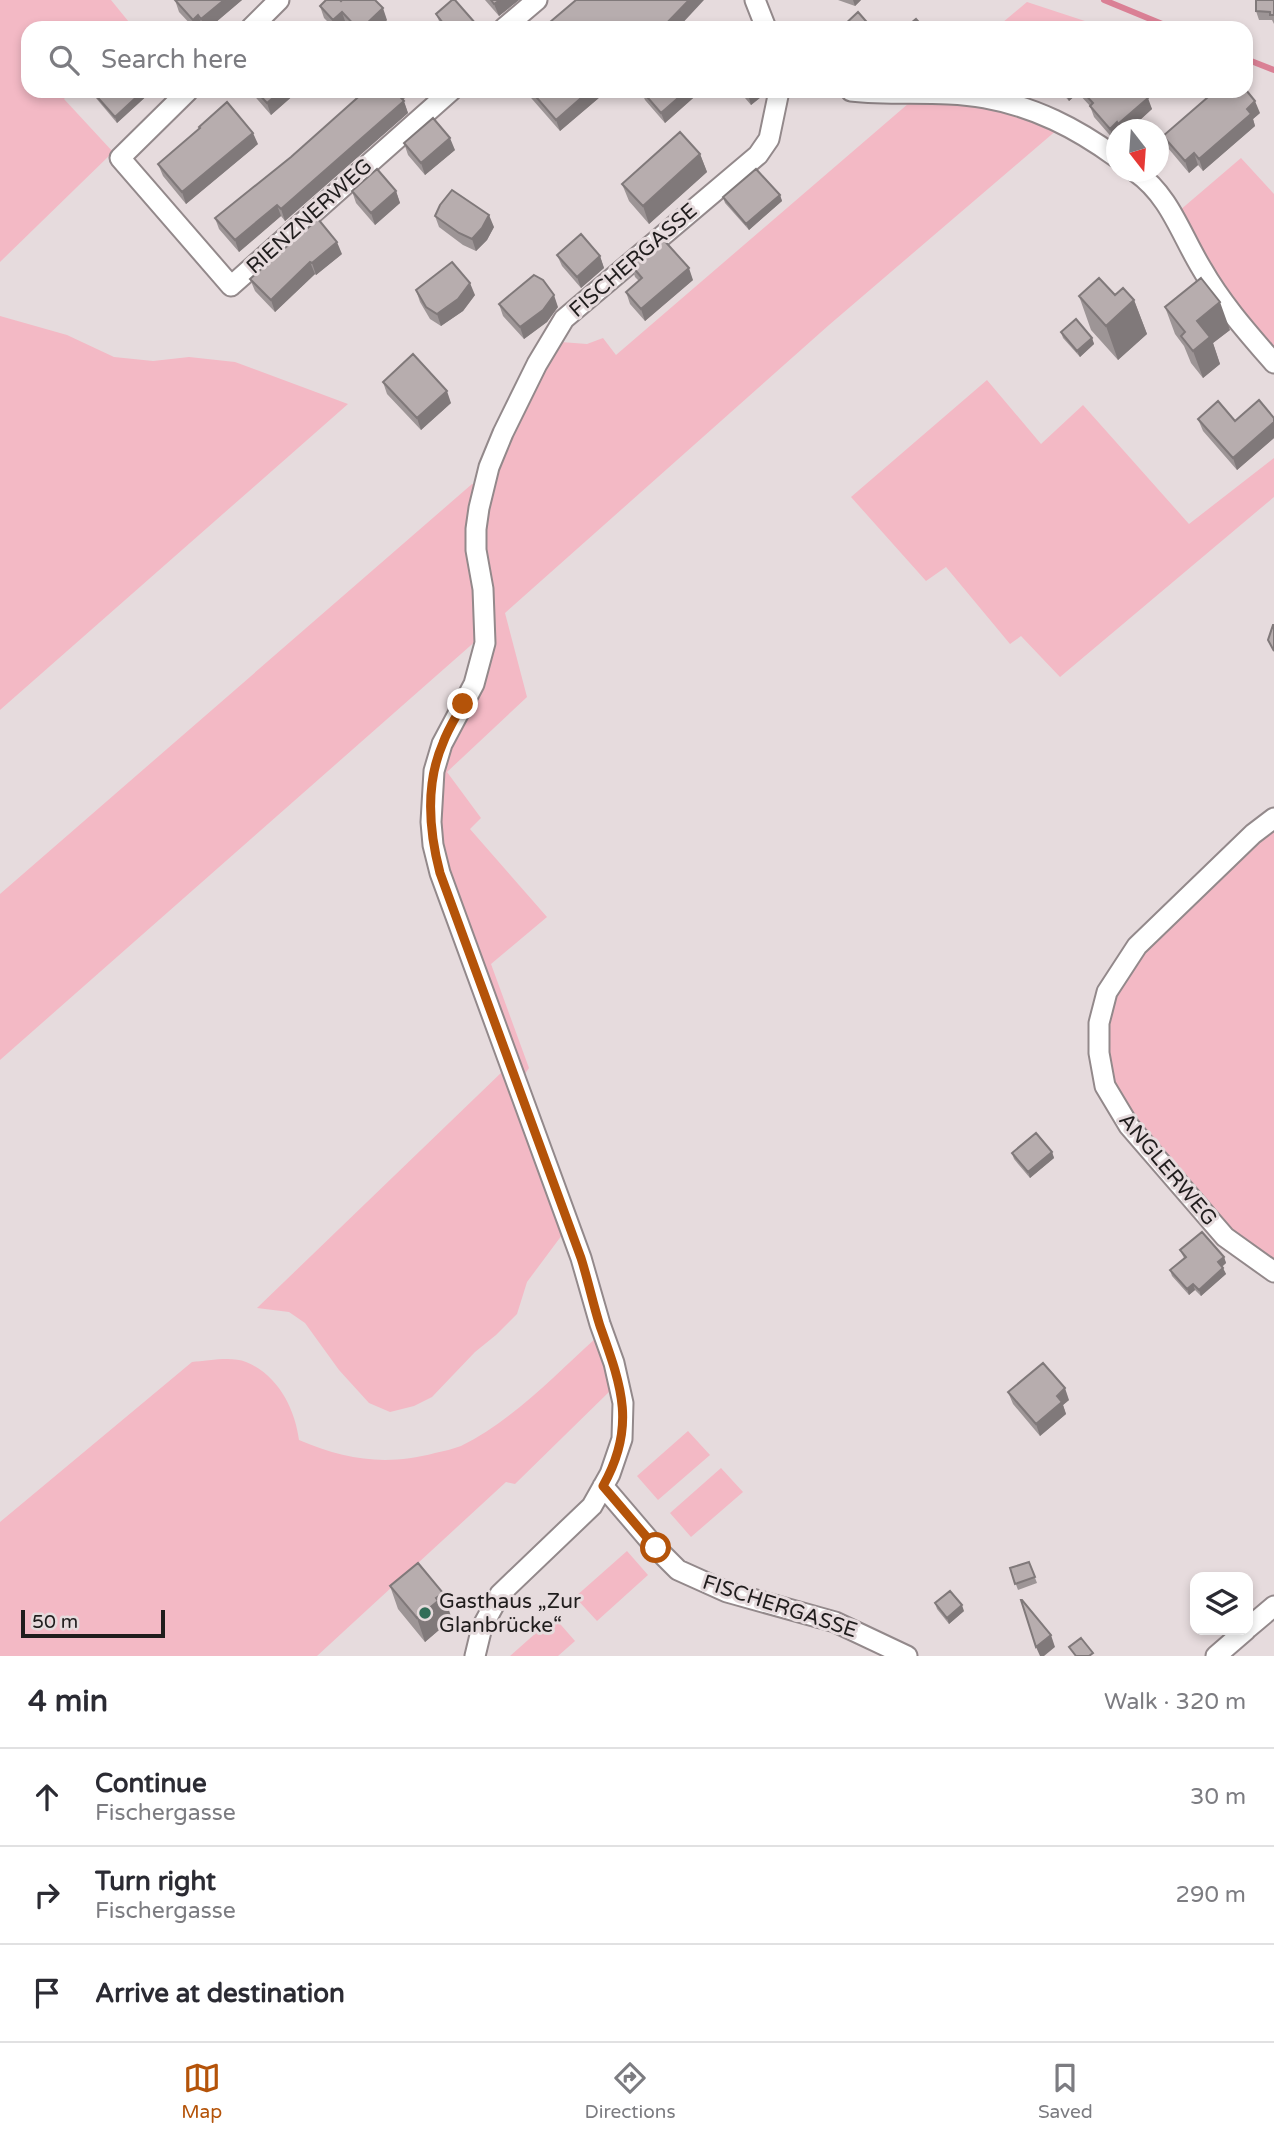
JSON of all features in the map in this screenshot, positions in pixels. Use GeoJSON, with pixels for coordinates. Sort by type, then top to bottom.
{"type":"FeatureCollection","features":[{"type":"Feature","properties":{"kind":"street"},"geometry":{"type":"LineString","coordinates":[[258,21],[279,0]]}},
{"type":"Feature","properties":{"kind":"street"},"geometry":{"type":"LineString","coordinates":[[512,21],[537,0]]}},
{"type":"Feature","properties":{"kind":"street"},"geometry":{"type":"LineString","coordinates":[[755,0],[763,21]]}},
{"type":"Feature","properties":{"kind":"street","name":"RIENZNERWEG"},"geometry":{"type":"LineString","coordinates":[[181,98],[120,158],[231,286],[443,98]]}},
{"type":"Feature","properties":{"kind":"street","name":"FISCHERGASSE"},"geometry":{"type":"LineString","coordinates":[[475,1656],[482,1628],[499,1594],[592,1506],[610,1474],[622,1439],[623,1403],[614,1363],[581,1258],[440,873],[433,845],[431,822],[434,771],[442,744],[474,684],[485,643],[483,589],[476,550],[484,487],[503,433],[537,364],[564,320],[758,155],[769,139],[778,98]]}},
{"type":"Feature","properties":{"kind":"street"},"geometry":{"type":"LineString","coordinates":[[984,98],[1054,118],[1106,150]]}},
{"type":"Feature","properties":{"kind":"street"},"geometry":{"type":"LineString","coordinates":[[1151,182],[1167,204],[1202,269],[1234,318],[1274,363]]}},
{"type":"Feature","properties":{"kind":"street","name":"ANGLERWEG"},"geometry":{"type":"LineString","coordinates":[[1274,818],[1234,852],[1136,946],[1107,992],[1099,1023],[1105,1086],[1129,1126],[1225,1237],[1274,1272]]}},
{"type":"Feature","properties":{"kind":"street","name":"FISCHERGASSE"},"geometry":{"type":"LineString","coordinates":[[603,1486],[678,1570],[727,1592],[835,1622],[907,1656]]}},
{"type":"Feature","properties":{"kind":"street"},"geometry":{"type":"LineString","coordinates":[[1253,1624],[1274,1606]]}},
{"type":"Feature","properties":{"kind":"street"},"geometry":{"type":"LineString","coordinates":[[1216,1656],[1240,1635]]}},
{"type":"Feature","properties":{"kind":"shaded area"},"geometry":{"type":"Polygon","coordinates":[[[0,0],[111,0],[128,21],[21,21],[21,98],[65,98],[113,152],[0,262],[0,0]]]}},
{"type":"Feature","properties":{"kind":"shaded area"},"geometry":{"type":"Polygon","coordinates":[[[1027,2],[1085,21],[1004,21],[1027,2]]]}},
{"type":"Feature","properties":{"kind":"shaded area"},"geometry":{"type":"Polygon","coordinates":[[[915,98],[1017,98],[1015,100],[1058,129],[829,325],[505,613],[527,697],[447,772],[481,818],[470,829],[547,917],[491,964],[529,1068],[522,1078],[443,857],[439,792],[447,751],[492,649],[495,624],[0,1060],[0,894],[472,484],[491,483],[532,385],[561,342],[587,344],[603,338],[616,355],[915,98]]]}},
{"type":"Feature","properties":{"kind":"shaded area"},"geometry":{"type":"Polygon","coordinates":[[[1241,158],[1274,194],[1274,355],[1200,255],[1179,211],[1241,158]]]}},
{"type":"Feature","properties":{"kind":"shaded area"},"geometry":{"type":"Polygon","coordinates":[[[0,316],[67,335],[114,357],[153,361],[189,357],[235,362],[348,404],[0,710],[0,316]]]}},
{"type":"Feature","properties":{"kind":"shaded area"},"geometry":{"type":"Polygon","coordinates":[[[987,380],[1041,444],[1083,405],[1189,524],[1274,458],[1274,497],[1060,677],[1021,636],[1010,644],[946,567],[926,581],[851,497],[987,380]]]}},
{"type":"Feature","properties":{"kind":"shaded area"},"geometry":{"type":"Polygon","coordinates":[[[1274,823],[1274,1266],[1218,1221],[1117,1102],[1103,1031],[1110,994],[1128,966],[1274,823]]]}},
{"type":"Feature","properties":{"kind":"shaded area"},"geometry":{"type":"Polygon","coordinates":[[[504,1070],[562,1235],[527,1282],[517,1314],[475,1352],[432,1397],[414,1406],[390,1412],[369,1403],[339,1370],[305,1323],[289,1312],[257,1308],[504,1070]]]}},
{"type":"Feature","properties":{"kind":"shaded area"},"geometry":{"type":"Polygon","coordinates":[[[596,1338],[612,1389],[515,1484],[506,1482],[317,1656],[0,1656],[0,1522],[192,1362],[233,1359],[246,1362],[267,1375],[289,1405],[299,1440],[350,1456],[400,1459],[455,1448],[480,1436],[532,1397],[596,1338]]]}},
{"type":"Feature","properties":{"kind":"shaded area"},"geometry":{"type":"Polygon","coordinates":[[[688,1431],[710,1455],[658,1500],[637,1476],[688,1431]]]}},
{"type":"Feature","properties":{"kind":"shaded area"},"geometry":{"type":"Polygon","coordinates":[[[721,1468],[743,1492],[691,1537],[670,1513],[721,1468]]]}},
{"type":"Feature","properties":{"kind":"shaded area"},"geometry":{"type":"Polygon","coordinates":[[[627,1551],[648,1575],[597,1621],[575,1597],[627,1551]]]}},
{"type":"Feature","properties":{"kind":"shaded area"},"geometry":{"type":"Polygon","coordinates":[[[554,1617],[575,1641],[558,1656],[510,1656],[554,1617]]]}},
{"type":"Feature","properties":{"kind":"building"},"geometry":{"type":"Polygon","coordinates":[[[175,0],[224,0],[201,19],[198,15],[193,20],[175,0]]]}},
{"type":"Feature","properties":{"kind":"building"},"geometry":{"type":"Polygon","coordinates":[[[326,0],[375,0],[383,8],[369,21],[350,21],[342,12],[333,20],[320,6],[326,0]]]}},
{"type":"Feature","properties":{"kind":"building"},"geometry":{"type":"Polygon","coordinates":[[[455,0],[473,21],[442,21],[436,14],[455,0]]]}},
{"type":"Feature","properties":{"kind":"building"},"geometry":{"type":"Polygon","coordinates":[[[576,0],[689,0],[669,21],[551,21],[576,0]]]}},
{"type":"Feature","properties":{"kind":"building"},"geometry":{"type":"Polygon","coordinates":[[[1256,0],[1274,0],[1274,15],[1256,11],[1256,0]]]}},
{"type":"Feature","properties":{"kind":"building"},"geometry":{"type":"Polygon","coordinates":[[[858,12],[866,21],[848,21],[858,12]]]}},
{"type":"Feature","properties":{"kind":"building"},"geometry":{"type":"Polygon","coordinates":[[[98,98],[135,98],[115,117],[98,98]]]}},
{"type":"Feature","properties":{"kind":"building"},"geometry":{"type":"Polygon","coordinates":[[[357,98],[401,98],[404,101],[281,209],[277,205],[235,240],[215,218],[291,157],[357,98]]]}},
{"type":"Feature","properties":{"kind":"building"},"geometry":{"type":"Polygon","coordinates":[[[537,98],[581,98],[556,120],[537,98]]]}},
{"type":"Feature","properties":{"kind":"building"},"geometry":{"type":"Polygon","coordinates":[[[648,98],[678,98],[661,113],[648,98]]]}},
{"type":"Feature","properties":{"kind":"building"},"geometry":{"type":"Polygon","coordinates":[[[1088,98],[1148,98],[1124,119],[1106,119],[1106,124],[1090,106],[1093,103],[1088,98]]]}},
{"type":"Feature","properties":{"kind":"building"},"geometry":{"type":"Polygon","coordinates":[[[1207,98],[1253,98],[1255,101],[1247,109],[1251,114],[1199,159],[1194,153],[1185,161],[1169,143],[1169,131],[1207,98]]]}},
{"type":"Feature","properties":{"kind":"building"},"geometry":{"type":"Polygon","coordinates":[[[227,102],[253,133],[182,192],[158,164],[227,102]]]}},
{"type":"Feature","properties":{"kind":"building"},"geometry":{"type":"Polygon","coordinates":[[[433,118],[450,138],[421,163],[404,143],[433,118]]]}},
{"type":"Feature","properties":{"kind":"building"},"geometry":{"type":"Polygon","coordinates":[[[680,132],[700,154],[643,206],[622,184],[680,132]]]}},
{"type":"Feature","properties":{"kind":"building"},"geometry":{"type":"Polygon","coordinates":[[[377,169],[396,191],[371,213],[352,191],[377,169]]]}},
{"type":"Feature","properties":{"kind":"building"},"geometry":{"type":"Polygon","coordinates":[[[756,169],[780,195],[746,224],[723,197],[756,169]]]}},
{"type":"Feature","properties":{"kind":"building"},"geometry":{"type":"Polygon","coordinates":[[[452,190],[489,215],[472,239],[435,216],[452,190]]]}},
{"type":"Feature","properties":{"kind":"building"},"geometry":{"type":"Polygon","coordinates":[[[318,219],[337,242],[310,262],[271,300],[250,279],[318,219]]]}},
{"type":"Feature","properties":{"kind":"building"},"geometry":{"type":"Polygon","coordinates":[[[581,234],[600,256],[577,277],[557,255],[581,234]]]}},
{"type":"Feature","properties":{"kind":"building"},"geometry":{"type":"Polygon","coordinates":[[[662,238],[689,268],[641,309],[626,292],[642,278],[631,265],[662,238]]]}},
{"type":"Feature","properties":{"kind":"building"},"geometry":{"type":"Polygon","coordinates":[[[452,262],[470,283],[458,299],[437,314],[426,307],[416,290],[452,262]]]}},
{"type":"Feature","properties":{"kind":"building"},"geometry":{"type":"Polygon","coordinates":[[[534,275],[543,280],[554,295],[543,310],[520,327],[499,304],[534,275]]]}},
{"type":"Feature","properties":{"kind":"building"},"geometry":{"type":"Polygon","coordinates":[[[1099,278],[1115,295],[1123,288],[1134,300],[1106,326],[1079,296],[1099,278]]]}},
{"type":"Feature","properties":{"kind":"building"},"geometry":{"type":"Polygon","coordinates":[[[1201,278],[1220,302],[1197,321],[1210,337],[1193,351],[1181,336],[1185,332],[1165,307],[1201,278]]]}},
{"type":"Feature","properties":{"kind":"building"},"geometry":{"type":"Polygon","coordinates":[[[1076,319],[1092,338],[1077,351],[1061,332],[1076,319]]]}},
{"type":"Feature","properties":{"kind":"building"},"geometry":{"type":"Polygon","coordinates":[[[413,354],[447,391],[417,418],[383,382],[413,354]]]}},
{"type":"Feature","properties":{"kind":"building"},"geometry":{"type":"Polygon","coordinates":[[[1259,400],[1274,418],[1274,422],[1233,458],[1198,419],[1218,401],[1235,421],[1259,400]]]}},
{"type":"Feature","properties":{"kind":"building"},"geometry":{"type":"Polygon","coordinates":[[[1274,625],[1274,651],[1268,640],[1274,625]]]}},
{"type":"Feature","properties":{"kind":"building"},"geometry":{"type":"Polygon","coordinates":[[[1036,1133],[1052,1152],[1028,1172],[1012,1153],[1036,1133]]]}},
{"type":"Feature","properties":{"kind":"building"},"geometry":{"type":"Polygon","coordinates":[[[1202,1232],[1224,1257],[1218,1262],[1223,1268],[1199,1290],[1193,1284],[1187,1289],[1170,1270],[1186,1257],[1180,1250],[1202,1232]]]}},
{"type":"Feature","properties":{"kind":"building"},"geometry":{"type":"Polygon","coordinates":[[[1043,1363],[1065,1388],[1057,1396],[1062,1402],[1036,1424],[1008,1392],[1043,1363]]]}},
{"type":"Feature","properties":{"kind":"building"},"geometry":{"type":"Polygon","coordinates":[[[1029,1562],[1035,1577],[1015,1584],[1010,1568],[1029,1562]]]}},
{"type":"Feature","properties":{"kind":"building"},"geometry":{"type":"Polygon","coordinates":[[[418,1563],[443,1593],[436,1598],[438,1601],[417,1618],[390,1586],[418,1563]]]}},
{"type":"Feature","properties":{"kind":"building"},"geometry":{"type":"Polygon","coordinates":[[[950,1591],[962,1605],[947,1618],[935,1603],[950,1591]]]}},
{"type":"Feature","properties":{"kind":"building"},"geometry":{"type":"Polygon","coordinates":[[[1021,1600],[1051,1635],[1036,1647],[1021,1600]]]}},
{"type":"Feature","properties":{"kind":"building"},"geometry":{"type":"Polygon","coordinates":[[[1081,1638],[1093,1653],[1089,1656],[1076,1656],[1069,1647],[1081,1638]]]}},
{"type":"Feature","properties":{"kind":"waterway"},"geometry":{"type":"LineString","coordinates":[[1104,0],[1155,21]]}},
{"type":"Feature","properties":{"kind":"waterway"},"geometry":{"type":"LineString","coordinates":[[1253,62],[1274,70]]}},
{"type":"Feature","properties":{"kind":"place","name":"Gasthaus „Zur Glanbrücke“"},"geometry":{"type":"Point","coordinates":[425,1613]}},
{"type":"Feature","properties":{"kind":"route"},"geometry":{"type":"LineString","coordinates":[[463,704],[442,744],[434,771],[431,822],[433,845],[440,873],[581,1258],[614,1363],[623,1403],[622,1439],[603,1486],[656,1548]]}}]}
